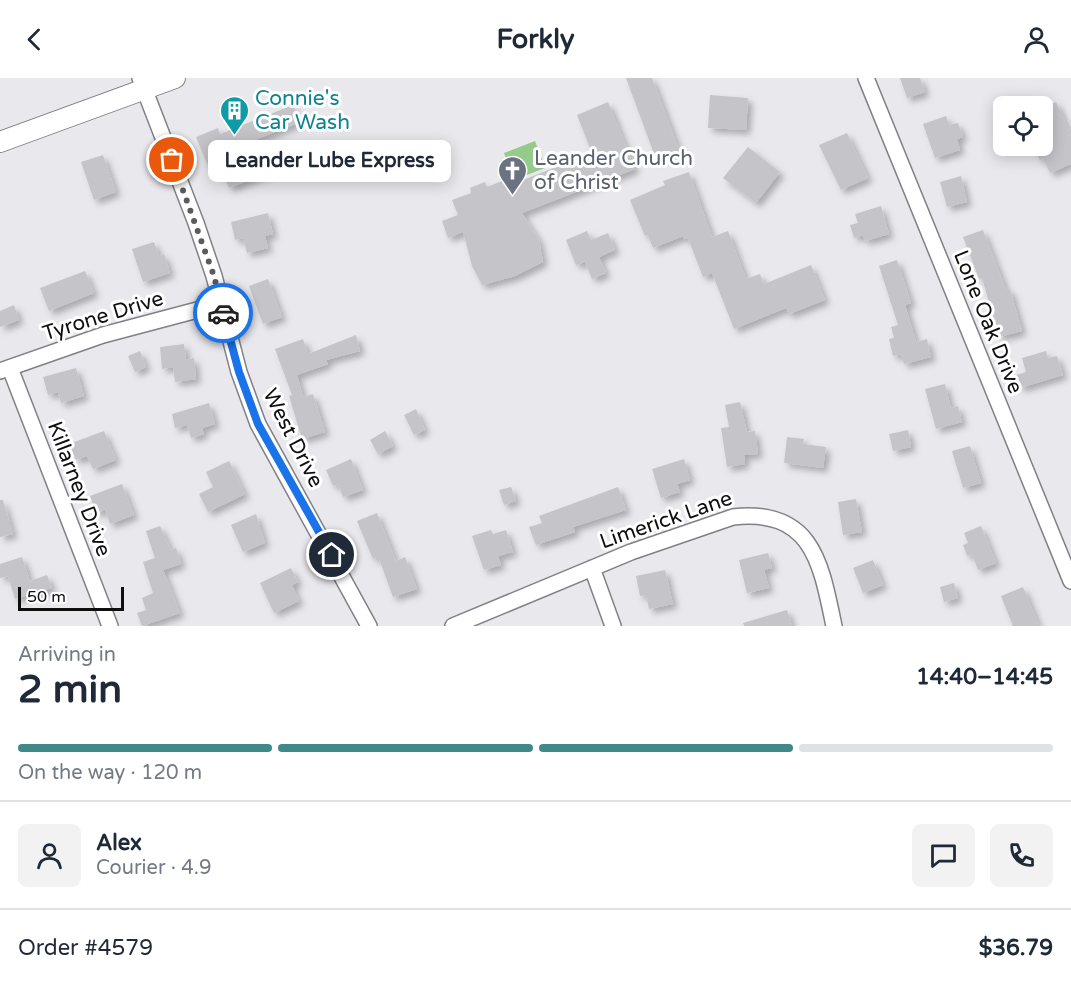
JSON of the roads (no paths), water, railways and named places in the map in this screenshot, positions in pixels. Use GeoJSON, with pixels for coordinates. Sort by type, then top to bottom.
{"type":"FeatureCollection","features":[{"type":"Feature","properties":{"kind":"main road"},"geometry":{"type":"LineString","coordinates":[[0,142],[142,84],[175,78]]}},
{"type":"Feature","properties":{"kind":"street","name":"Lone Oak Drive"},"geometry":{"type":"LineString","coordinates":[[866,78],[1066,552],[1071,581]]}},
{"type":"Feature","properties":{"kind":"street","name":"West Drive"},"geometry":{"type":"LineString","coordinates":[[142,84],[196,223],[239,372],[258,424],[369,626]]}},
{"type":"Feature","properties":{"kind":"street","name":"Tyrone Drive"},"geometry":{"type":"LineString","coordinates":[[5,370],[103,335],[220,304]]}},
{"type":"Feature","properties":{"kind":"street","name":"Killarney Drive"},"geometry":{"type":"LineString","coordinates":[[5,370],[110,626]]}},
{"type":"Feature","properties":{"kind":"street","name":"Limerick Lane"},"geometry":{"type":"LineString","coordinates":[[453,626],[592,568],[733,517],[762,516],[779,520],[794,529],[814,550],[821,565],[834,626]]}},
{"type":"Feature","properties":{"kind":"street"},"geometry":{"type":"LineString","coordinates":[[592,568],[613,626]]}},
{"type":"Feature","properties":{"kind":"place","name":"Connie's Car Wash"},"geometry":{"type":"Point","coordinates":[234,136]}},
{"type":"Feature","properties":{"kind":"place","name":"Leander Lube Express"},"geometry":{"type":"Point","coordinates":[172,160]}},
{"type":"Feature","properties":{"kind":"place","name":"Leander Church of Christ"},"geometry":{"type":"Point","coordinates":[513,196]}}]}
